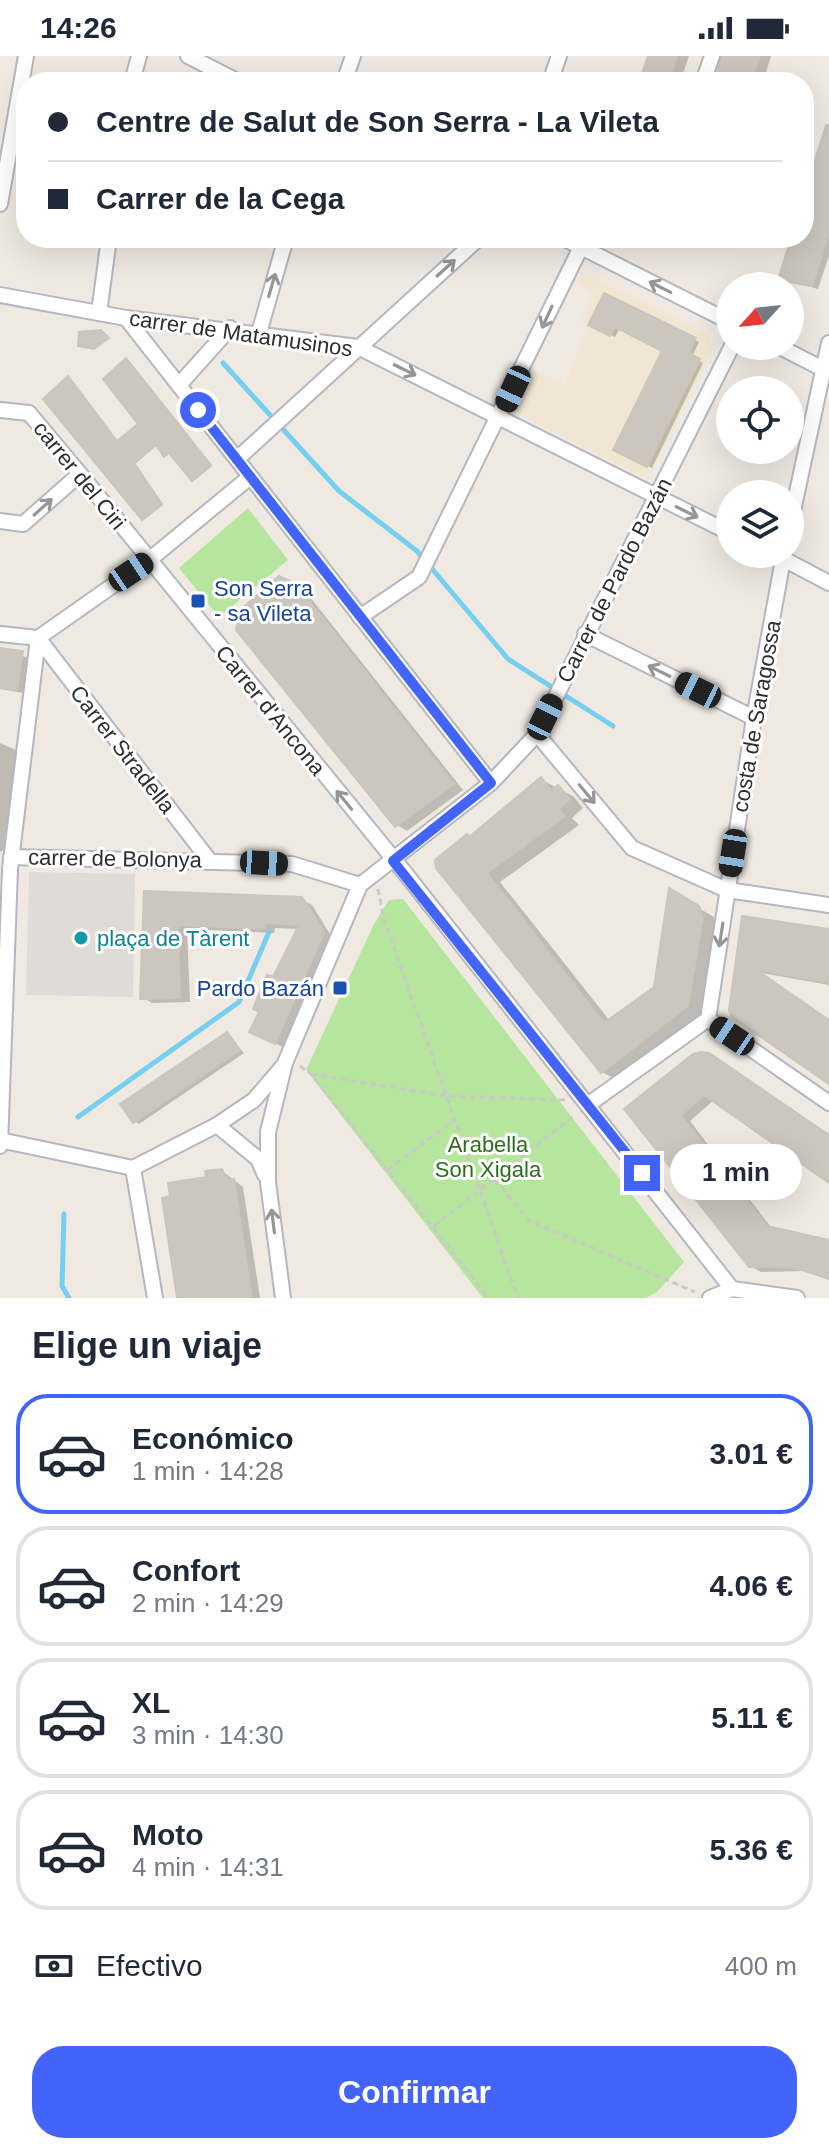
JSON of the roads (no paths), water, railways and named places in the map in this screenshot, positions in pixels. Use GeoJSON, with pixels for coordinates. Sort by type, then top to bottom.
{"type":"FeatureCollection","features":[{"type":"Feature","properties":{"kind":"street"},"geometry":{"type":"LineString","coordinates":[[188,56],[219,72]]}},
{"type":"Feature","properties":{"kind":"street"},"geometry":{"type":"LineString","coordinates":[[0,204],[16,113]]}},
{"type":"Feature","properties":{"kind":"street"},"geometry":{"type":"LineString","coordinates":[[99,313],[108,248]]}},
{"type":"Feature","properties":{"kind":"street"},"geometry":{"type":"LineString","coordinates":[[259,333],[283,248]]}},
{"type":"Feature","properties":{"kind":"street"},"geometry":{"type":"LineString","coordinates":[[237,459],[468,248]]}},
{"type":"Feature","properties":{"kind":"street"},"geometry":{"type":"LineString","coordinates":[[360,617],[421,572],[500,417],[581,248]]}},
{"type":"Feature","properties":{"kind":"street"},"geometry":{"type":"LineString","coordinates":[[583,248],[716,315]]}},
{"type":"Feature","properties":{"kind":"street","name":"carrer de Matamusinos"},"geometry":{"type":"LineString","coordinates":[[0,295],[126,318],[230,328],[358,347],[716,526]]}},
{"type":"Feature","properties":{"kind":"street"},"geometry":{"type":"LineString","coordinates":[[126,318],[491,783]]}},
{"type":"Feature","properties":{"kind":"street"},"geometry":{"type":"LineString","coordinates":[[179,385],[230,328]]}},
{"type":"Feature","properties":{"kind":"street"},"geometry":{"type":"LineString","coordinates":[[800,480],[829,343]]}},
{"type":"Feature","properties":{"kind":"street"},"geometry":{"type":"LineString","coordinates":[[804,359],[825,370]]}},
{"type":"Feature","properties":{"kind":"street","name":"Carrer de Pardo Bazán"},"geometry":{"type":"LineString","coordinates":[[360,885],[491,783],[537,734],[725,360]]}},
{"type":"Feature","properties":{"kind":"street","name":"carrer del Ciri"},"geometry":{"type":"LineString","coordinates":[[0,410],[29,413],[149,560]]}},
{"type":"Feature","properties":{"kind":"street"},"geometry":{"type":"LineString","coordinates":[[0,521],[23,524],[80,474]]}},
{"type":"Feature","properties":{"kind":"street"},"geometry":{"type":"LineString","coordinates":[[0,634],[38,638],[149,560],[250,477]]}},
{"type":"Feature","properties":{"kind":"street","name":"Carrer d'Ancona"},"geometry":{"type":"LineString","coordinates":[[149,560],[589,1104],[732,1289]]}},
{"type":"Feature","properties":{"kind":"street","name":"costa de Saragossa"},"geometry":{"type":"LineString","coordinates":[[708,1019],[779,568]]}},
{"type":"Feature","properties":{"kind":"street"},"geometry":{"type":"LineString","coordinates":[[803,568],[829,583]]}},
{"type":"Feature","properties":{"kind":"street"},"geometry":{"type":"LineString","coordinates":[[585,634],[754,718]]}},
{"type":"Feature","properties":{"kind":"street"},"geometry":{"type":"LineString","coordinates":[[0,1146],[7,865],[38,638]]}},
{"type":"Feature","properties":{"kind":"street","name":"Carrer Stradella"},"geometry":{"type":"LineString","coordinates":[[38,638],[209,860]]}},
{"type":"Feature","properties":{"kind":"street"},"geometry":{"type":"LineString","coordinates":[[537,734],[632,848],[727,890],[829,905]]}},
{"type":"Feature","properties":{"kind":"street","name":"carrer de Bolonya"},"geometry":{"type":"LineString","coordinates":[[7,865],[209,860],[292,864],[360,885]]}},
{"type":"Feature","properties":{"kind":"street"},"geometry":{"type":"LineString","coordinates":[[283,1298],[268,1182],[268,1132],[286,1060],[360,885]]}},
{"type":"Feature","properties":{"kind":"street"},"geometry":{"type":"LineString","coordinates":[[589,1104],[708,1019],[829,1103]]}},
{"type":"Feature","properties":{"kind":"street"},"geometry":{"type":"LineString","coordinates":[[0,1140],[133,1168],[217,1125],[254,1100],[286,1060]]}},
{"type":"Feature","properties":{"kind":"street"},"geometry":{"type":"LineString","coordinates":[[217,1125],[258,1159],[268,1182]]}},
{"type":"Feature","properties":{"kind":"street"},"geometry":{"type":"LineString","coordinates":[[133,1168],[155,1298]]}},
{"type":"Feature","properties":{"kind":"street"},"geometry":{"type":"LineString","coordinates":[[710,1298],[732,1289],[797,1298]]}},
{"type":"Feature","properties":{"kind":"waterway"},"geometry":{"type":"LineString","coordinates":[[223,363],[339,491],[417,551],[508,659],[613,726]]}},
{"type":"Feature","properties":{"kind":"waterway"},"geometry":{"type":"LineString","coordinates":[[78,1117],[239,1002],[269,932]]}},
{"type":"Feature","properties":{"kind":"waterway"},"geometry":{"type":"LineString","coordinates":[[64,1214],[62,1286],[69,1298]]}},
{"type":"Feature","properties":{"kind":"place","name":"Son Serra - sa Vileta"},"geometry":{"type":"Point","coordinates":[198,601]}},
{"type":"Feature","properties":{"kind":"place","name":"plaça de Tàrent"},"geometry":{"type":"Point","coordinates":[81,938]}},
{"type":"Feature","properties":{"kind":"place","name":"Pardo Bazán"},"geometry":{"type":"Point","coordinates":[340,988]}},
{"type":"Feature","properties":{"kind":"park label","name":"Arabella Son Xigala"},"geometry":{"type":"Point","coordinates":[488,1156]}}]}
